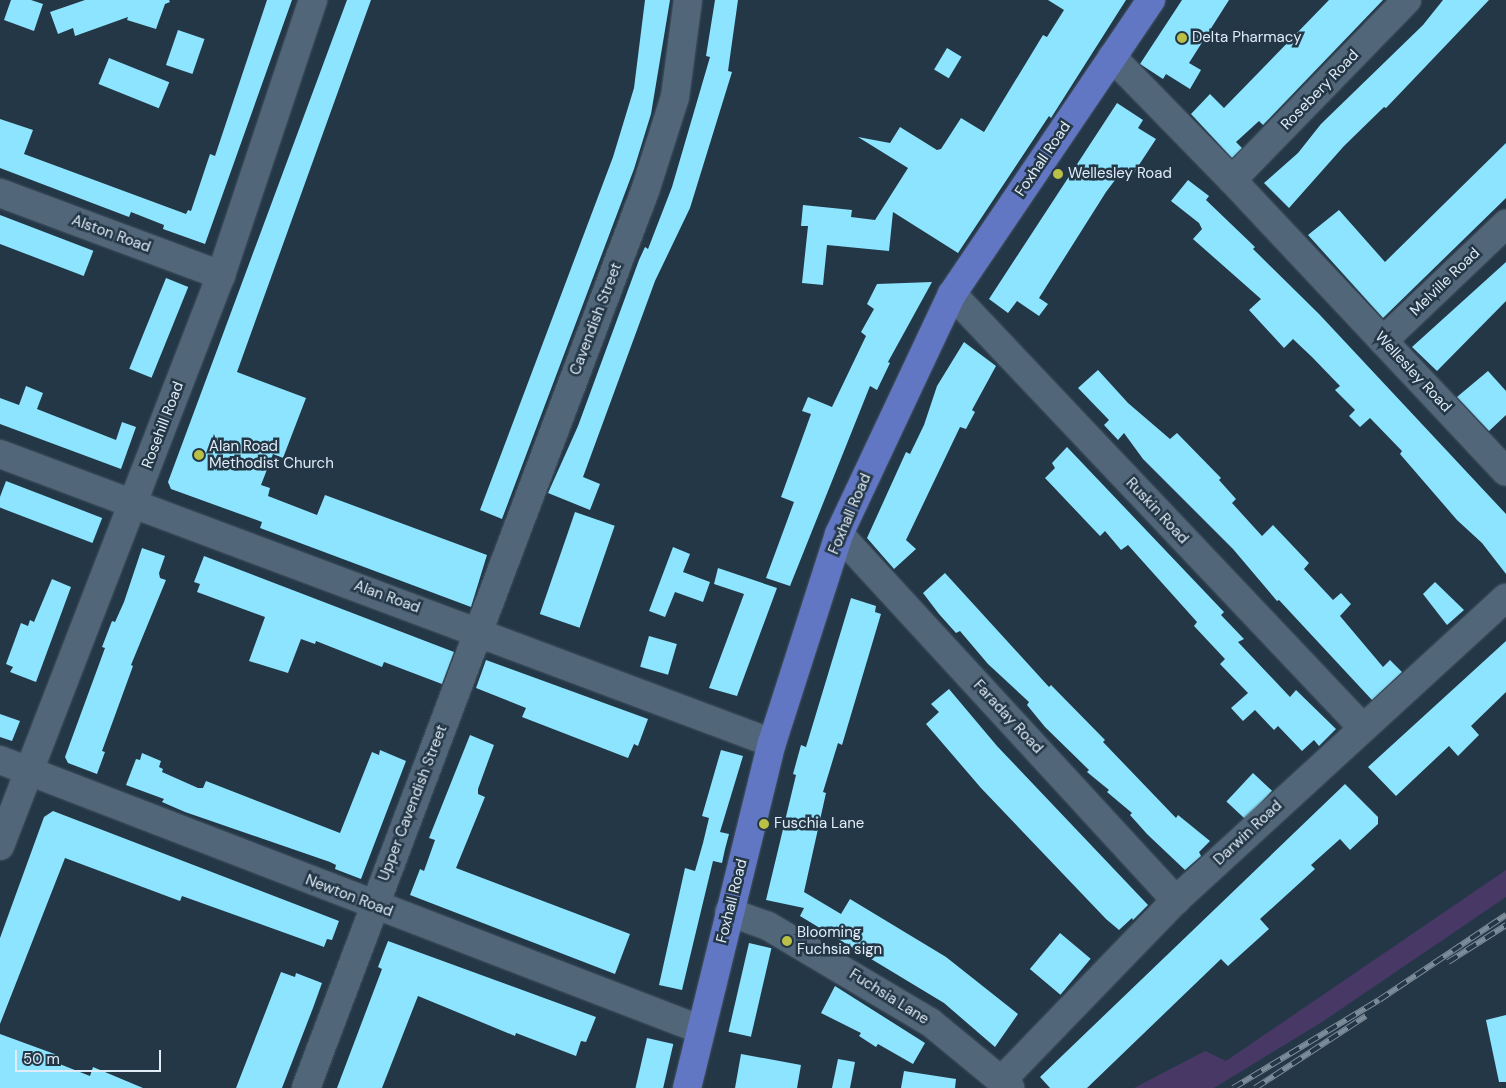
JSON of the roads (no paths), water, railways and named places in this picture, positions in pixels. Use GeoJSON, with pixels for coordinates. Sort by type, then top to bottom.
{"type":"FeatureCollection","features":[{"type":"Feature","properties":{"kind":"main road","name":"Foxhall Road"},"geometry":{"type":"LineString","coordinates":[[687,1088],[699,1029],[772,743],[839,534],[952,294],[1151,0]]}},
{"type":"Feature","properties":{"kind":"street","name":"Rosehill Road"},"geometry":{"type":"LineString","coordinates":[[0,846],[221,275],[313,0]]}},
{"type":"Feature","properties":{"kind":"street","name":"Cavendish Street"},"geometry":{"type":"LineString","coordinates":[[478,631],[645,191],[675,97],[688,0]]}},
{"type":"Feature","properties":{"kind":"street","name":"Rosebery Road"},"geometry":{"type":"LineString","coordinates":[[1232,180],[1407,0]]}},
{"type":"Feature","properties":{"kind":"street","name":"Wellesley Road"},"geometry":{"type":"LineString","coordinates":[[1112,57],[1232,180],[1506,472]]}},
{"type":"Feature","properties":{"kind":"street","name":"Alston Road"},"geometry":{"type":"LineString","coordinates":[[0,193],[221,275]]}},
{"type":"Feature","properties":{"kind":"street","name":"Melville Road"},"geometry":{"type":"LineString","coordinates":[[1384,341],[1506,224]]}},
{"type":"Feature","properties":{"kind":"street","name":"Ruskin Road"},"geometry":{"type":"LineString","coordinates":[[952,294],[1362,728]]}},
{"type":"Feature","properties":{"kind":"street","name":"Alan Road"},"geometry":{"type":"LineString","coordinates":[[0,454],[478,631],[772,743]]}},
{"type":"Feature","properties":{"kind":"street","name":"Faraday Road"},"geometry":{"type":"LineString","coordinates":[[839,534],[1176,900]]}},
{"type":"Feature","properties":{"kind":"street","name":"Darwin Road"},"geometry":{"type":"LineString","coordinates":[[1006,1084],[1176,900],[1506,598]]}},
{"type":"Feature","properties":{"kind":"street","name":"Upper Cavendish Street"},"geometry":{"type":"LineString","coordinates":[[306,1088],[478,631]]}},
{"type":"Feature","properties":{"kind":"street","name":"Newton Road"},"geometry":{"type":"LineString","coordinates":[[0,760],[375,906],[699,1029]]}},
{"type":"Feature","properties":{"kind":"street","name":"Fuchsia Lane"},"geometry":{"type":"LineString","coordinates":[[729,912],[768,926],[930,1022],[1006,1084]]}},
{"type":"Feature","properties":{"kind":"railway"},"geometry":{"type":"LineString","coordinates":[[1233,1088],[1379,1000],[1506,915]]}},
{"type":"Feature","properties":{"kind":"railway"},"geometry":{"type":"LineString","coordinates":[[1448,962],[1506,925]]}},
{"type":"Feature","properties":{"kind":"railway"},"geometry":{"type":"LineString","coordinates":[[1255,1088],[1366,1016]]}},
{"type":"Feature","properties":{"kind":"place","name":"Delta Pharmacy"},"geometry":{"type":"Point","coordinates":[1182,38]}},
{"type":"Feature","properties":{"kind":"place","name":"Wellesley Road"},"geometry":{"type":"Point","coordinates":[1058,174]}},
{"type":"Feature","properties":{"kind":"place","name":"Alan Road Methodist Church"},"geometry":{"type":"Point","coordinates":[199,455]}},
{"type":"Feature","properties":{"kind":"place","name":"Fuschia Lane"},"geometry":{"type":"Point","coordinates":[764,824]}},
{"type":"Feature","properties":{"kind":"place","name":"Blooming Fuchsia sign"},"geometry":{"type":"Point","coordinates":[787,941]}}]}
